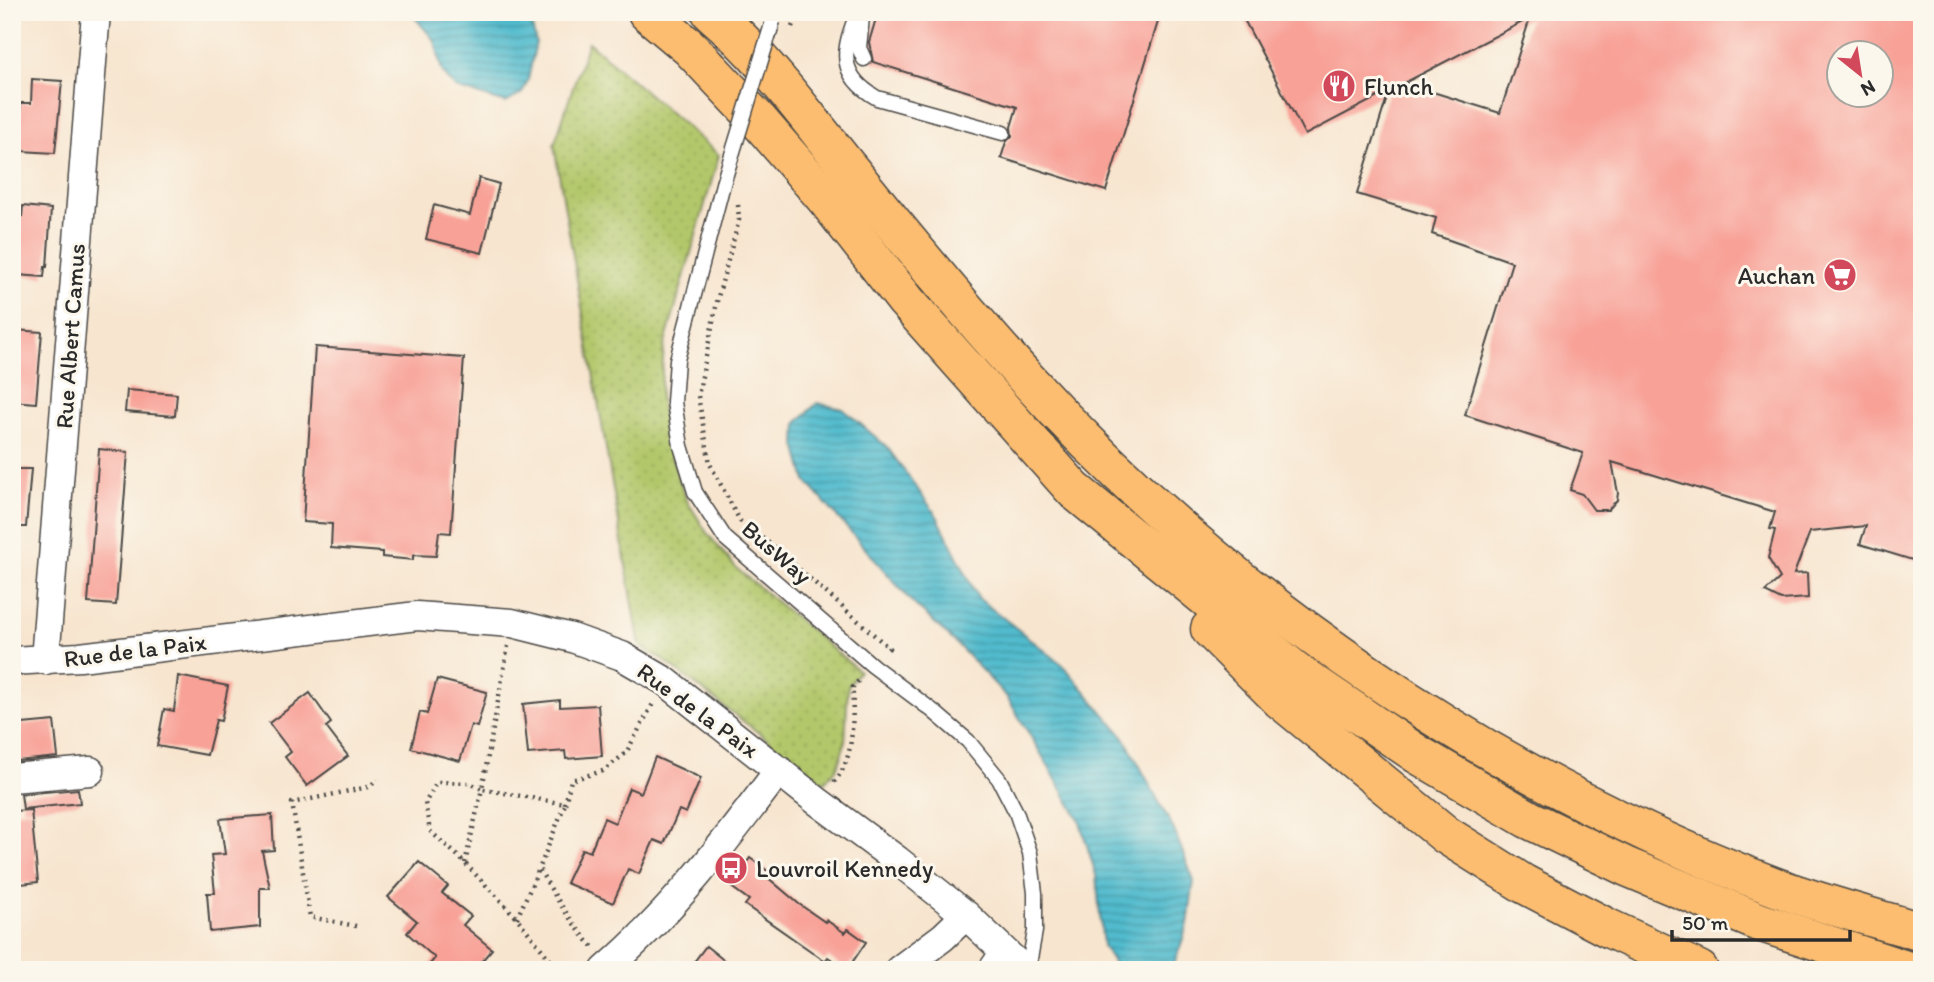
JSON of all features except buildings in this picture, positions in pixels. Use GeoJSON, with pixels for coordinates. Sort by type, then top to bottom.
{"type":"FeatureCollection","features":[{"type":"Feature","properties":{"kind":"highway"},"geometry":{"type":"LineString","coordinates":[[648,12],[690,48],[758,120],[827,200],[906,301],[1074,490],[1280,700],[1446,835],[1548,897],[1699,970]]}},
{"type":"Feature","properties":{"kind":"highway"},"geometry":{"type":"LineString","coordinates":[[711,12],[784,87],[936,275],[1027,379],[1137,492],[1219,562],[1330,646],[1447,724],[1544,781],[1639,829],[1775,886],[1922,932]]}},
{"type":"Feature","properties":{"kind":"highway"},"geometry":{"type":"LineString","coordinates":[[1074,490],[1298,673],[1417,754],[1528,819],[1627,867],[1759,922],[1906,970]]}},
{"type":"Feature","properties":{"kind":"street","name":"Rue Albert Camus"},"geometry":{"type":"LineString","coordinates":[[45,660],[96,12]]}},
{"type":"Feature","properties":{"kind":"street","name":"Rue de la Paix"},"geometry":{"type":"LineString","coordinates":[[12,662],[417,616],[512,623],[572,638],[622,656],[665,681],[965,915],[992,959],[1026,970]]}},
{"type":"Feature","properties":{"kind":"street"},"geometry":{"type":"LineString","coordinates":[[608,967],[671,906],[779,770]]}},
{"type":"Feature","properties":{"kind":"street"},"geometry":{"type":"LineString","coordinates":[[12,778],[90,771]]}},
{"type":"Feature","properties":{"kind":"street"},"geometry":{"type":"LineString","coordinates":[[899,970],[943,937],[965,915]]}},
{"type":"Feature","properties":{"kind":"lane"},"geometry":{"type":"LineString","coordinates":[[860,12],[859,48],[864,59]]}},
{"type":"Feature","properties":{"kind":"lane"},"geometry":{"type":"LineString","coordinates":[[860,12],[849,34],[845,57],[850,74],[859,88],[877,98],[1003,133]]}},
{"type":"Feature","properties":{"kind":"lane","name":"BusWay"},"geometry":{"type":"LineString","coordinates":[[775,16],[723,184],[677,359],[674,402],[681,446],[695,492],[725,538],[873,666],[968,741],[999,779],[1016,812],[1030,853],[1035,893],[1035,931],[1026,970]]}},
{"type":"Feature","properties":{"kind":"path"},"geometry":{"type":"LineString","coordinates":[[738,202],[739,220],[718,297],[698,396],[710,464],[740,521],[774,547],[889,648],[853,687],[851,743],[840,776],[817,801]]}},
{"type":"Feature","properties":{"kind":"path"},"geometry":{"type":"LineString","coordinates":[[465,863],[482,789],[512,623]]}},
{"type":"Feature","properties":{"kind":"path"},"geometry":{"type":"LineString","coordinates":[[517,918],[565,804],[571,780],[603,771],[626,753],[665,681]]}},
{"type":"Feature","properties":{"kind":"path"},"geometry":{"type":"LineString","coordinates":[[356,926],[310,917],[292,803],[368,787],[378,779]]}},
{"type":"Feature","properties":{"kind":"path"},"geometry":{"type":"LineString","coordinates":[[558,970],[517,918],[465,863],[430,831],[425,803],[437,782],[470,783],[482,789],[565,804]]}},
{"type":"Feature","properties":{"kind":"path"},"geometry":{"type":"LineString","coordinates":[[539,869],[579,932],[608,967]]}},
{"type":"Feature","properties":{"kind":"green space"},"geometry":{"type":"Polygon","coordinates":[[[588,42],[719,155],[664,347],[660,397],[669,450],[686,499],[707,533],[736,568],[859,671],[848,686],[845,743],[837,768],[824,783],[662,659],[640,646],[554,145],[588,42]]]}},
{"type":"Feature","properties":{"kind":"water"},"geometry":{"type":"Polygon","coordinates":[[[410,12],[519,12],[530,19],[536,42],[528,80],[522,93],[506,103],[455,88],[442,71],[435,41],[410,12]]]}},
{"type":"Feature","properties":{"kind":"water"},"geometry":{"type":"Polygon","coordinates":[[[817,403],[843,409],[887,447],[937,516],[978,598],[1063,665],[1124,737],[1174,830],[1194,881],[1188,924],[1175,962],[1166,970],[1118,970],[1103,946],[1096,875],[1079,819],[1007,697],[956,643],[912,602],[806,481],[796,445],[797,423],[817,403]]]}},
{"type":"Feature","properties":{"kind":"place","name":"Flunch"},"geometry":{"type":"Point","coordinates":[1339,86]}},
{"type":"Feature","properties":{"kind":"place","name":"Auchan"},"geometry":{"type":"Point","coordinates":[1840,275]}},
{"type":"Feature","properties":{"kind":"place","name":"Louvroil Kennedy"},"geometry":{"type":"Point","coordinates":[731,868]}}]}
